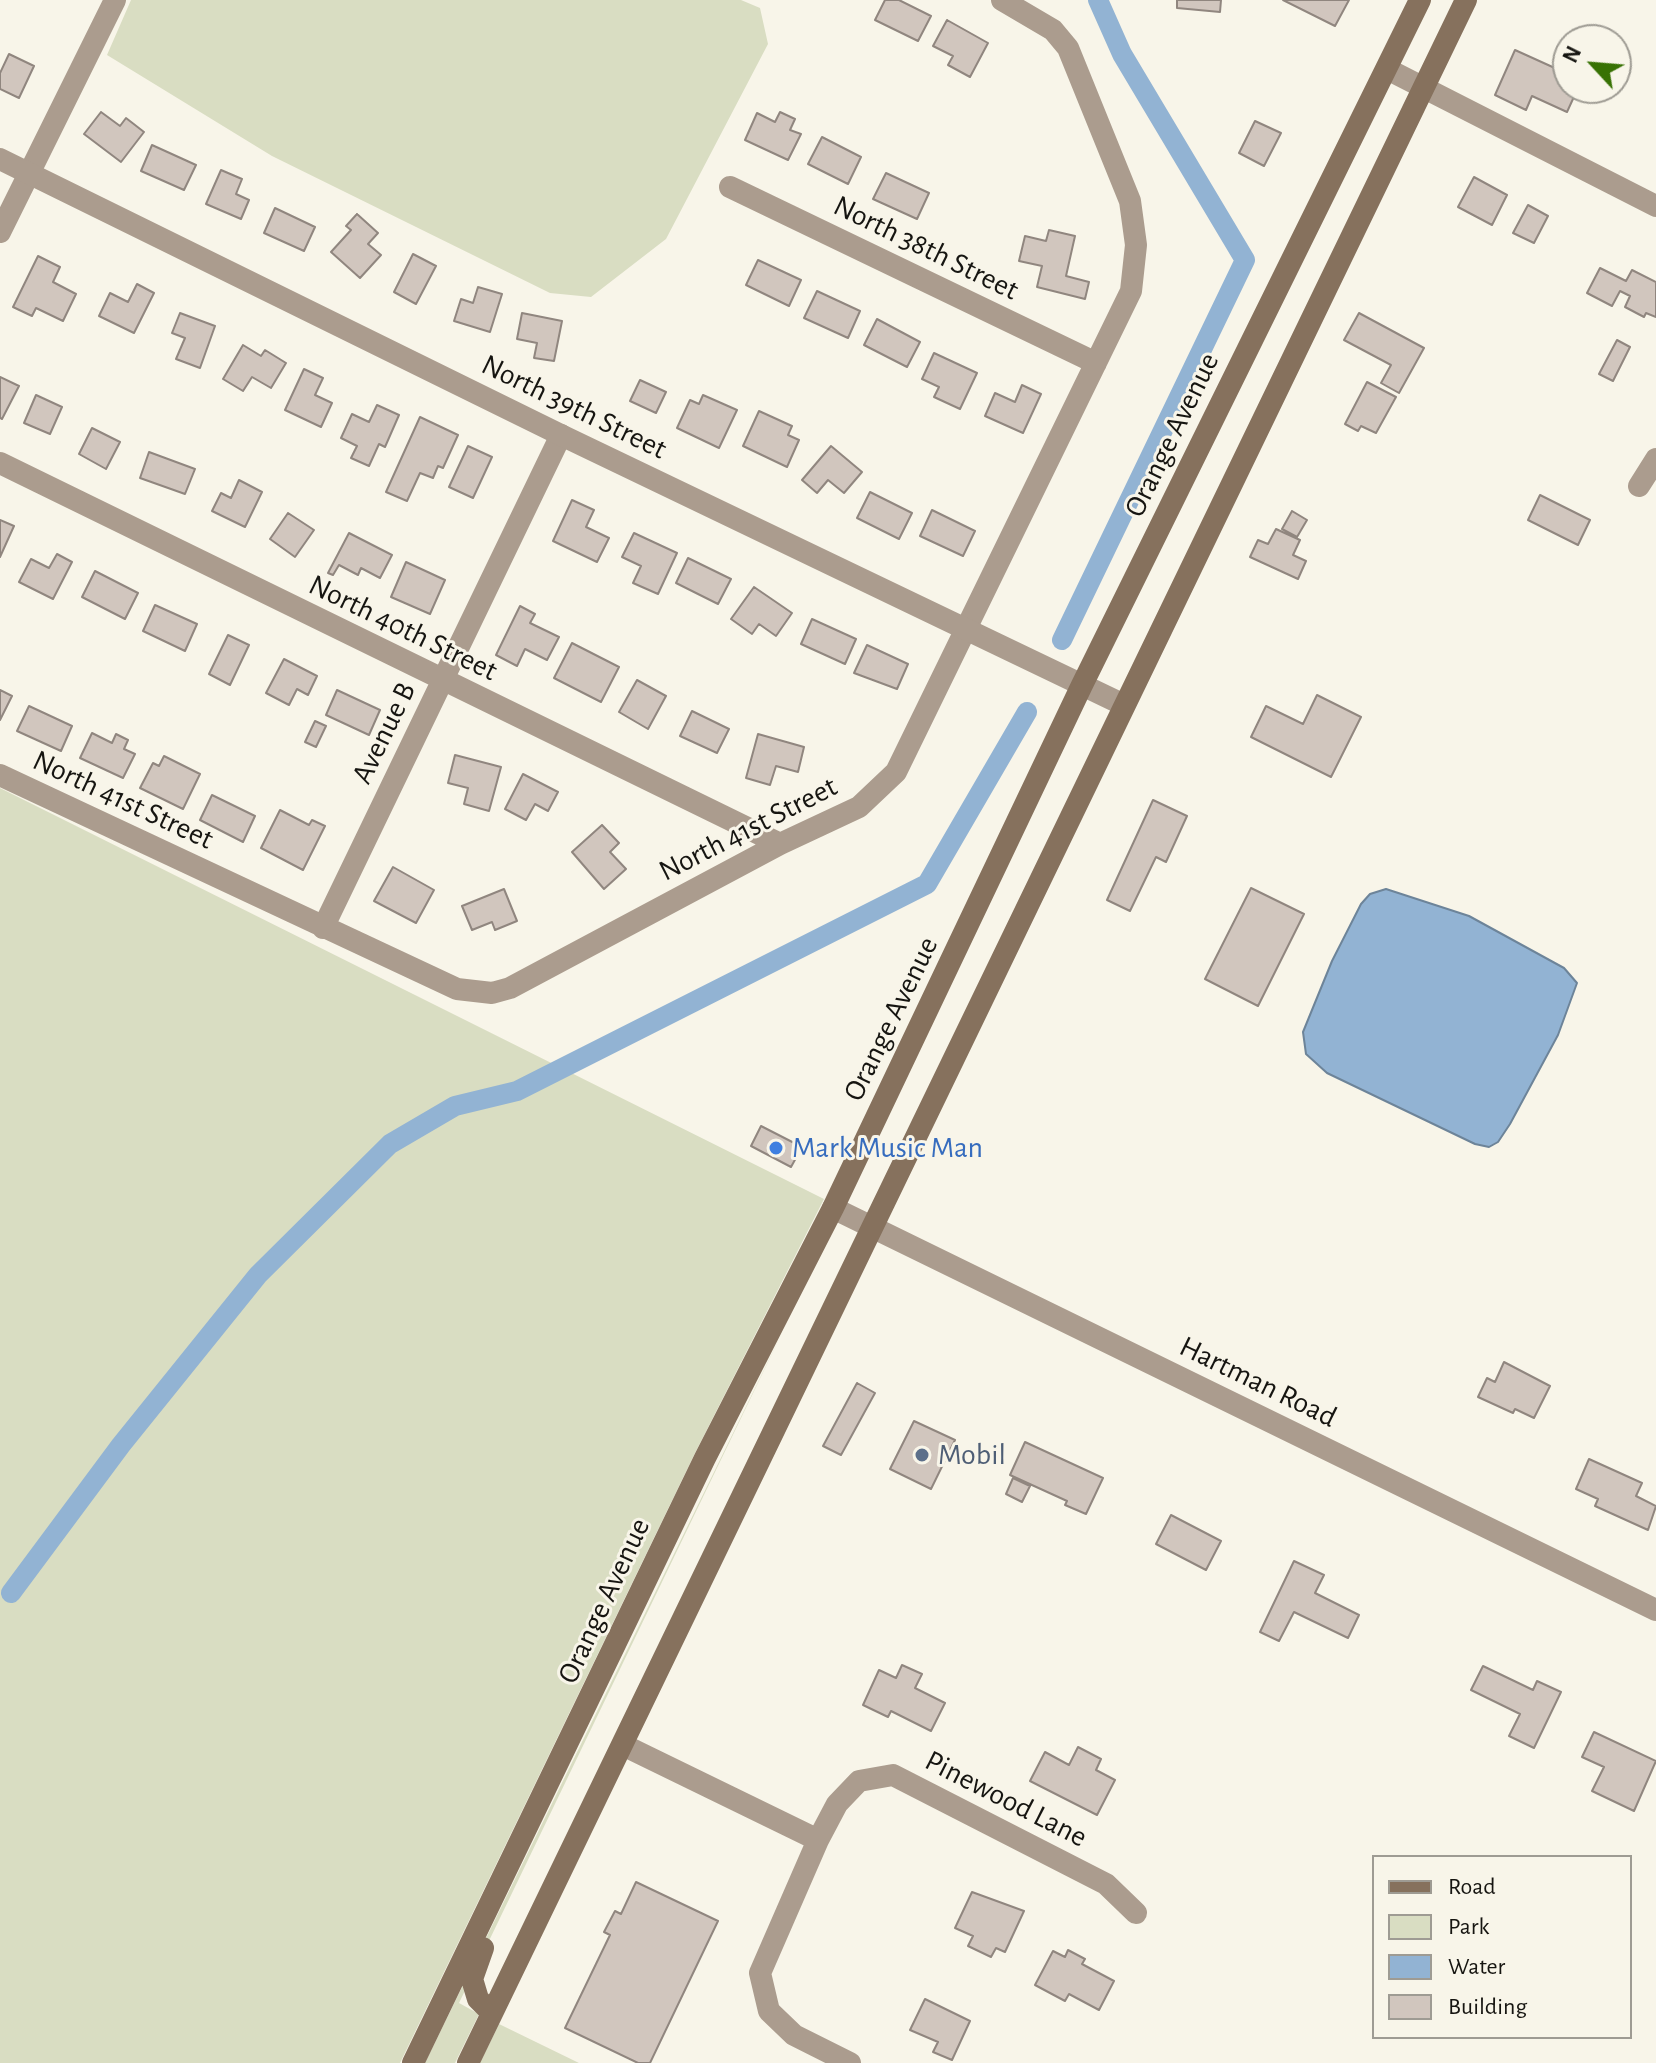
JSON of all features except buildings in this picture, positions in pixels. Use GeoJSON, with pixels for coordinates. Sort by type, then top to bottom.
{"type":"FeatureCollection","features":[{"type":"Feature","properties":{"kind":"main road","name":"Orange Avenue"},"geometry":{"type":"LineString","coordinates":[[413,2063],[705,1458],[833,1208],[1082,685],[1420,0]]}},
{"type":"Feature","properties":{"kind":"main road"},"geometry":{"type":"LineString","coordinates":[[468,2063],[1466,0]]}},
{"type":"Feature","properties":{"kind":"main road"},"geometry":{"type":"LineString","coordinates":[[492,2013],[483,2006],[475,1991],[475,1965],[543,1823],[541,1801]]}},
{"type":"Feature","properties":{"kind":"street"},"geometry":{"type":"LineString","coordinates":[[0,232],[115,0]]}},
{"type":"Feature","properties":{"kind":"street","name":"North 41st Street"},"geometry":{"type":"LineString","coordinates":[[0,775],[457,989],[492,993],[510,988],[780,844],[859,807],[896,772],[1131,291],[1136,245],[1130,201],[1068,48],[1053,30],[1002,0]]}},
{"type":"Feature","properties":{"kind":"street"},"geometry":{"type":"LineString","coordinates":[[1387,69],[1656,206]]}},
{"type":"Feature","properties":{"kind":"street","name":"North 39th Street"},"geometry":{"type":"LineString","coordinates":[[0,159],[561,435],[969,628],[1124,705]]}},
{"type":"Feature","properties":{"kind":"street","name":"North 38th Street"},"geometry":{"type":"LineString","coordinates":[[730,187],[1096,363]]}},
{"type":"Feature","properties":{"kind":"street","name":"Avenue B"},"geometry":{"type":"LineString","coordinates":[[323,928],[561,435]]}},
{"type":"Feature","properties":{"kind":"street"},"geometry":{"type":"LineString","coordinates":[[1639,486],[1656,459]]}},
{"type":"Feature","properties":{"kind":"street","name":"North 40th Street"},"geometry":{"type":"LineString","coordinates":[[0,463],[780,844]]}},
{"type":"Feature","properties":{"kind":"street","name":"Hartman Road"},"geometry":{"type":"LineString","coordinates":[[833,1208],[1656,1610]]}},
{"type":"Feature","properties":{"kind":"street"},"geometry":{"type":"LineString","coordinates":[[623,1745],[818,1840]]}},
{"type":"Feature","properties":{"kind":"street","name":"Pinewood Lane"},"geometry":{"type":"LineString","coordinates":[[850,2063],[794,2035],[769,2011],[760,1973],[818,1840],[837,1804],[859,1781],[893,1775],[1106,1884],[1136,1913]]}},
{"type":"Feature","properties":{"kind":"green space"},"geometry":{"type":"Polygon","coordinates":[[[131,0],[741,0],[760,8],[768,44],[666,239],[591,297],[550,293],[272,156],[107,55],[131,0]]]}},
{"type":"Feature","properties":{"kind":"green space"},"geometry":{"type":"Polygon","coordinates":[[[0,788],[824,1199],[695,1453],[400,2063],[0,2063],[0,788]]]}},
{"type":"Feature","properties":{"kind":"green space"},"geometry":{"type":"Polygon","coordinates":[[[783,1331],[459,2003],[479,2014],[455,2063],[425,2063],[783,1331]]]}},
{"type":"Feature","properties":{"kind":"green space"},"geometry":{"type":"Polygon","coordinates":[[[499,2024],[579,2063],[480,2063],[499,2024]]]}},
{"type":"Feature","properties":{"kind":"water"},"geometry":{"type":"Polygon","coordinates":[[[1386,889],[1469,916],[1564,968],[1577,983],[1558,1035],[1510,1124],[1498,1142],[1489,1147],[1475,1144],[1327,1073],[1306,1054],[1303,1032],[1332,961],[1361,904],[1370,894],[1386,889]]]}},
{"type":"Feature","properties":{"kind":"waterway"},"geometry":{"type":"LineString","coordinates":[[1062,640],[1245,260],[1122,54],[1098,0]]}},
{"type":"Feature","properties":{"kind":"waterway"},"geometry":{"type":"LineString","coordinates":[[11,1593],[121,1445],[258,1275],[390,1144],[455,1106],[517,1091],[927,884],[1027,712]]}},
{"type":"Feature","properties":{"kind":"place","name":"Mark Music Man"},"geometry":{"type":"Point","coordinates":[776,1148]}},
{"type":"Feature","properties":{"kind":"place","name":"Mobil"},"geometry":{"type":"Point","coordinates":[922,1455]}}]}
